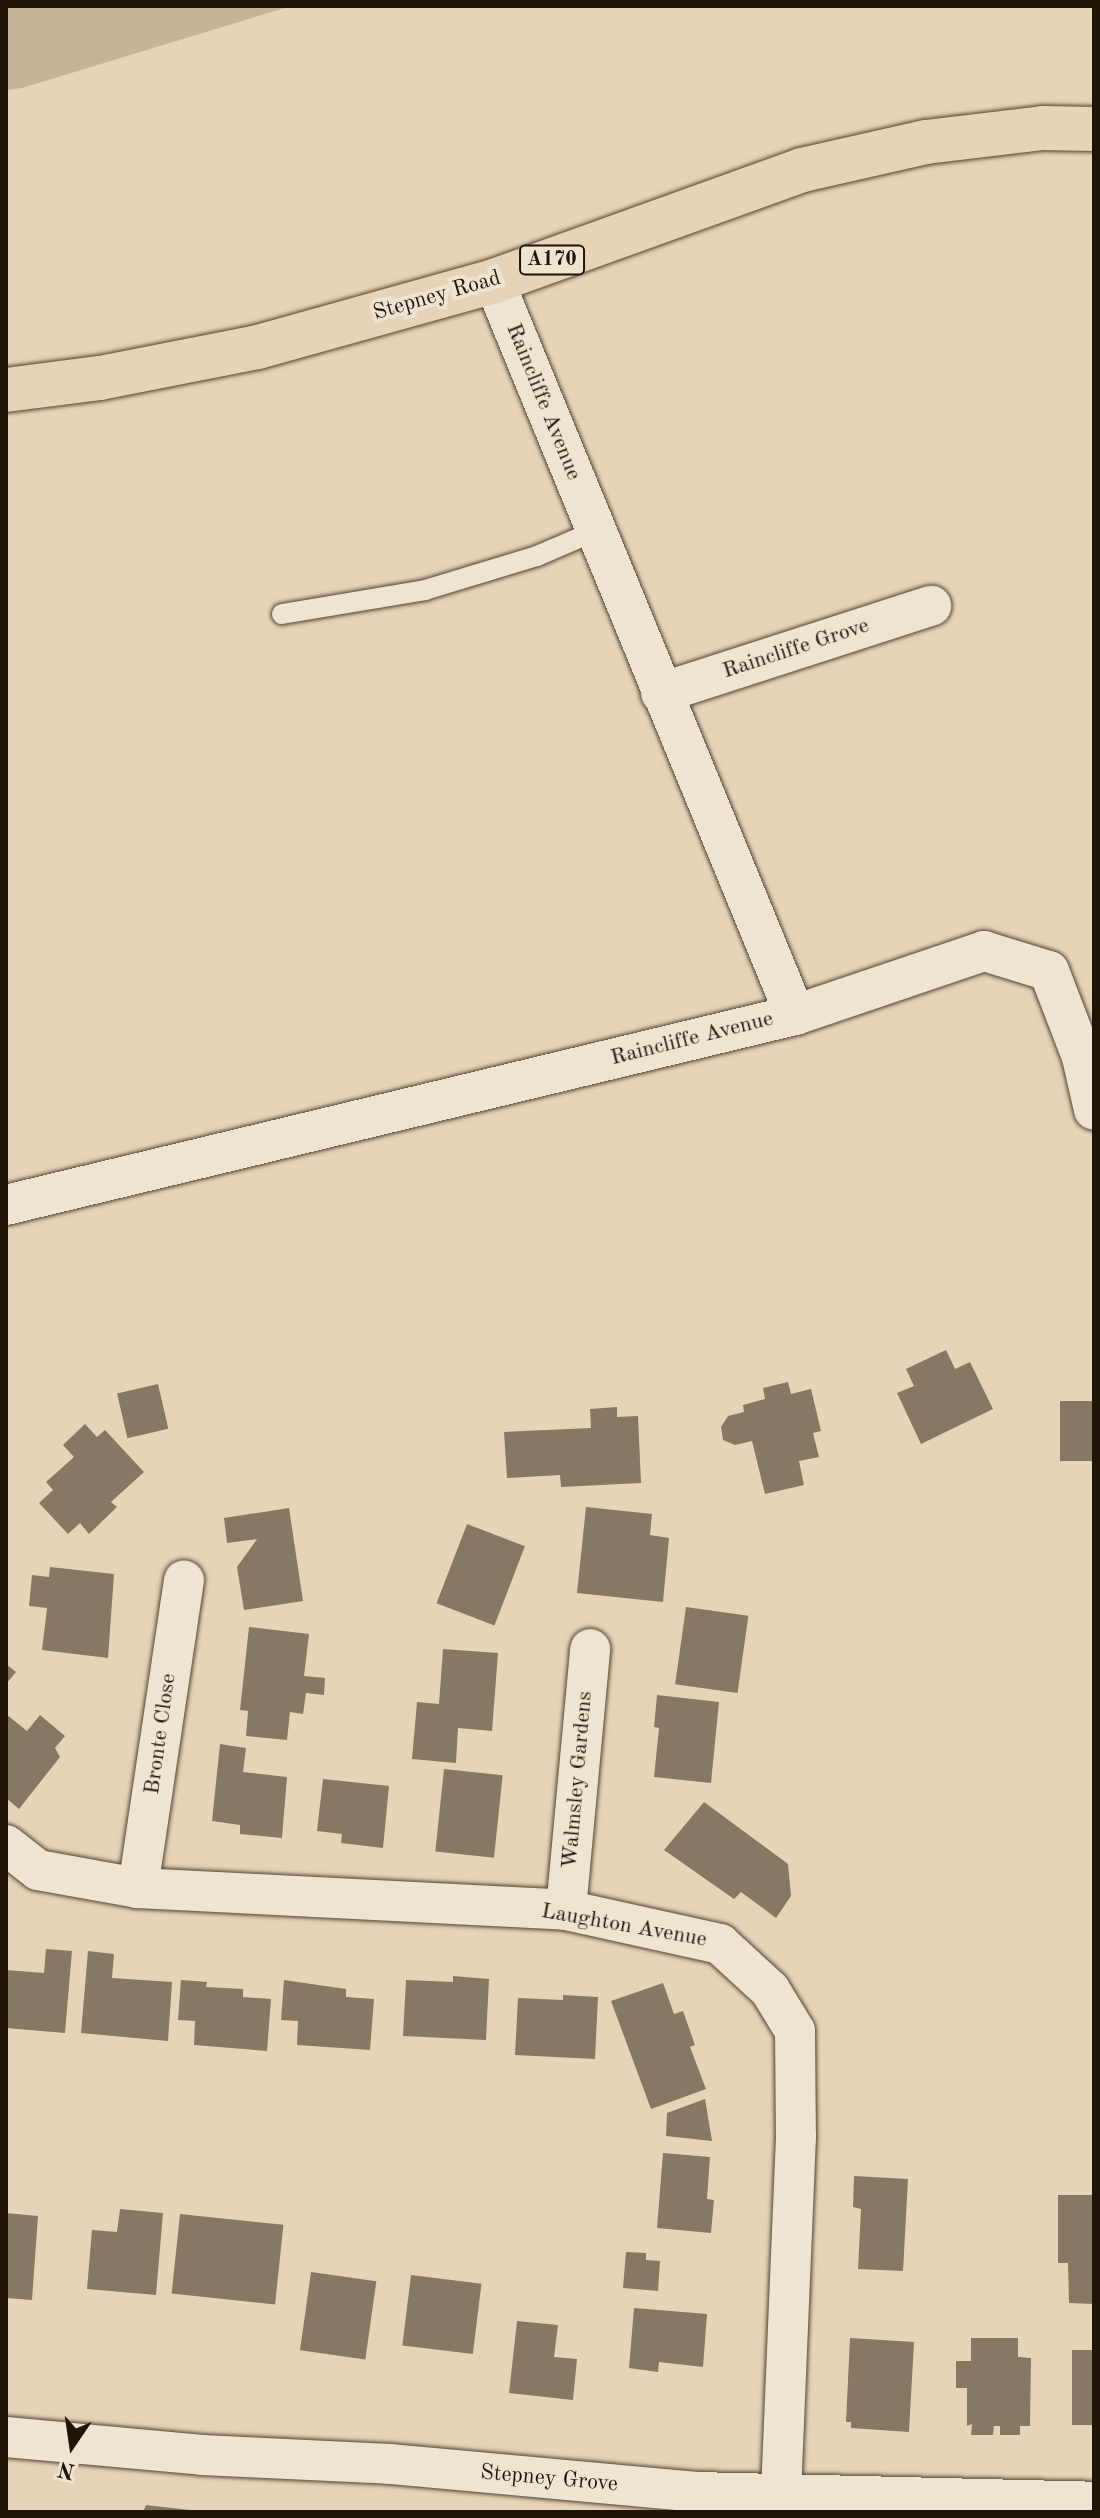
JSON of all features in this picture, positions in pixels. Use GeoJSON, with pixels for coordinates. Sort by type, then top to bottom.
{"type":"FeatureCollection","features":[{"type":"Feature","properties":{"kind":"highway","name":"Stepney Road"},"geometry":{"type":"LineString","coordinates":[[6,390],[100,378],[258,347],[494,281],[802,170],[926,142],[1043,128],[1094,129]]}},
{"type":"Feature","properties":{"kind":"street","name":"Raincliffe Avenue"},"geometry":{"type":"LineString","coordinates":[[6,1205],[795,1015],[494,281]]}},
{"type":"Feature","properties":{"kind":"street","name":"Raincliffe Grove"},"geometry":{"type":"LineString","coordinates":[[661,693],[931,606]]}},
{"type":"Feature","properties":{"kind":"street"},"geometry":{"type":"LineString","coordinates":[[795,1015],[984,951],[1049,971],[1082,1057],[1094,1110]]}},
{"type":"Feature","properties":{"kind":"street","name":"Bronte Close"},"geometry":{"type":"LineString","coordinates":[[138,1888],[184,1580]]}},
{"type":"Feature","properties":{"kind":"street","name":"Walmsley Gardens"},"geometry":{"type":"LineString","coordinates":[[566,1910],[590,1649]]}},
{"type":"Feature","properties":{"kind":"street","name":"Laughton Avenue"},"geometry":{"type":"LineString","coordinates":[[6,1845],[38,1870],[138,1888],[566,1910],[720,1944],[770,1990],[795,2031],[796,2136],[781,2494]]}},
{"type":"Feature","properties":{"kind":"street","name":"Stepney Grove"},"geometry":{"type":"LineString","coordinates":[[6,2437],[202,2455],[390,2464],[696,2492],[1094,2502]]}},
{"type":"Feature","properties":{"kind":"lane"},"geometry":{"type":"LineString","coordinates":[[282,614],[425,590],[537,556],[595,531]]}},
{"type":"Feature","properties":{"kind":"shaded area"},"geometry":{"type":"Polygon","coordinates":[[[6,6],[291,6],[22,88],[6,90],[6,6]]]}},
{"type":"Feature","properties":{"kind":"building"},"geometry":{"type":"Polygon","coordinates":[[[946,1350],[955,1369],[970,1362],[993,1409],[921,1444],[897,1393],[914,1386],[906,1369],[946,1350]]]}},
{"type":"Feature","properties":{"kind":"building"},"geometry":{"type":"Polygon","coordinates":[[[788,1382],[791,1394],[811,1389],[821,1431],[813,1433],[819,1457],[799,1461],[804,1485],[765,1494],[752,1441],[735,1445],[723,1440],[721,1427],[728,1416],[744,1412],[743,1405],[765,1399],[763,1388],[788,1382]]]}},
{"type":"Feature","properties":{"kind":"building"},"geometry":{"type":"Polygon","coordinates":[[[158,1384],[168,1429],[127,1438],[117,1393],[158,1384]]]}},
{"type":"Feature","properties":{"kind":"building"},"geometry":{"type":"Polygon","coordinates":[[[1060,1401],[1094,1401],[1094,1461],[1060,1461],[1060,1401]]]}},
{"type":"Feature","properties":{"kind":"building"},"geometry":{"type":"Polygon","coordinates":[[[617,1407],[617,1417],[638,1416],[641,1483],[561,1487],[560,1475],[507,1478],[504,1432],[591,1428],[590,1409],[617,1407]]]}},
{"type":"Feature","properties":{"kind":"building"},"geometry":{"type":"Polygon","coordinates":[[[85,1424],[97,1437],[105,1430],[144,1472],[111,1502],[117,1507],[89,1534],[80,1523],[68,1534],[39,1503],[53,1490],[46,1482],[74,1457],[63,1445],[85,1424]]]}},
{"type":"Feature","properties":{"kind":"building"},"geometry":{"type":"Polygon","coordinates":[[[586,1507],[652,1514],[650,1535],[669,1538],[663,1602],[577,1593],[586,1507]]]}},
{"type":"Feature","properties":{"kind":"building"},"geometry":{"type":"Polygon","coordinates":[[[289,1508],[303,1601],[244,1610],[237,1567],[257,1539],[227,1543],[224,1518],[289,1508]]]}},
{"type":"Feature","properties":{"kind":"building"},"geometry":{"type":"Polygon","coordinates":[[[467,1524],[525,1546],[494,1626],[437,1603],[467,1524]]]}},
{"type":"Feature","properties":{"kind":"building"},"geometry":{"type":"Polygon","coordinates":[[[50,1567],[114,1574],[108,1658],[42,1650],[47,1608],[29,1606],[32,1575],[49,1577],[50,1567]]]}},
{"type":"Feature","properties":{"kind":"building"},"geometry":{"type":"Polygon","coordinates":[[[686,1607],[748,1616],[738,1693],[675,1684],[686,1607]]]}},
{"type":"Feature","properties":{"kind":"building"},"geometry":{"type":"Polygon","coordinates":[[[249,1627],[309,1634],[304,1676],[325,1678],[324,1695],[306,1693],[303,1714],[290,1712],[287,1740],[246,1736],[248,1711],[240,1710],[249,1627]]]}},
{"type":"Feature","properties":{"kind":"building"},"geometry":{"type":"Polygon","coordinates":[[[443,1649],[498,1653],[492,1731],[458,1728],[456,1763],[412,1759],[417,1702],[439,1704],[443,1649]]]}},
{"type":"Feature","properties":{"kind":"building"},"geometry":{"type":"Polygon","coordinates":[[[6,1664],[16,1672],[6,1684],[6,1664]]]}},
{"type":"Feature","properties":{"kind":"building"},"geometry":{"type":"Polygon","coordinates":[[[657,1695],[719,1702],[711,1783],[654,1777],[659,1728],[654,1727],[657,1695]]]}},
{"type":"Feature","properties":{"kind":"building"},"geometry":{"type":"Polygon","coordinates":[[[6,1714],[27,1731],[40,1715],[65,1736],[55,1748],[60,1757],[19,1809],[6,1798],[6,1714]]]}},
{"type":"Feature","properties":{"kind":"building"},"geometry":{"type":"Polygon","coordinates":[[[220,1744],[246,1748],[243,1772],[287,1777],[282,1838],[240,1834],[240,1825],[212,1821],[220,1744]]]}},
{"type":"Feature","properties":{"kind":"building"},"geometry":{"type":"Polygon","coordinates":[[[444,1769],[503,1775],[494,1858],[435,1852],[444,1769]]]}},
{"type":"Feature","properties":{"kind":"building"},"geometry":{"type":"Polygon","coordinates":[[[323,1779],[389,1786],[383,1848],[341,1843],[342,1834],[317,1831],[323,1779]]]}},
{"type":"Feature","properties":{"kind":"building"},"geometry":{"type":"Polygon","coordinates":[[[704,1802],[788,1864],[791,1896],[776,1918],[741,1892],[734,1899],[664,1850],[704,1802]]]}},
{"type":"Feature","properties":{"kind":"building"},"geometry":{"type":"Polygon","coordinates":[[[46,1949],[72,1951],[65,2033],[6,2028],[6,1970],[44,1973],[46,1949]]]}},
{"type":"Feature","properties":{"kind":"building"},"geometry":{"type":"Polygon","coordinates":[[[88,1951],[114,1954],[112,1978],[172,1982],[168,2041],[81,2033],[88,1951]]]}},
{"type":"Feature","properties":{"kind":"building"},"geometry":{"type":"Polygon","coordinates":[[[453,1976],[489,1979],[486,2040],[403,2036],[406,1980],[453,1982],[453,1976]]]}},
{"type":"Feature","properties":{"kind":"building"},"geometry":{"type":"Polygon","coordinates":[[[181,1980],[207,1982],[206,1987],[243,1989],[243,1997],[271,1999],[267,2051],[194,2045],[195,2021],[178,2020],[181,1980]]]}},
{"type":"Feature","properties":{"kind":"building"},"geometry":{"type":"Polygon","coordinates":[[[284,1980],[346,1989],[346,1997],[374,1999],[370,2050],[297,2045],[298,2021],[281,2020],[284,1980]]]}},
{"type":"Feature","properties":{"kind":"building"},"geometry":{"type":"Polygon","coordinates":[[[663,1983],[674,2014],[683,2011],[695,2045],[690,2047],[706,2089],[651,2109],[611,2001],[663,1983]]]}},
{"type":"Feature","properties":{"kind":"building"},"geometry":{"type":"Polygon","coordinates":[[[563,1995],[598,1997],[595,2059],[515,2055],[518,1998],[563,2000],[563,1995]]]}},
{"type":"Feature","properties":{"kind":"building"},"geometry":{"type":"Polygon","coordinates":[[[705,2099],[712,2141],[666,2136],[667,2113],[705,2099]]]}},
{"type":"Feature","properties":{"kind":"building"},"geometry":{"type":"Polygon","coordinates":[[[663,2153],[710,2157],[707,2199],[714,2200],[711,2233],[657,2228],[663,2153]]]}},
{"type":"Feature","properties":{"kind":"building"},"geometry":{"type":"Polygon","coordinates":[[[854,2176],[908,2179],[903,2271],[858,2269],[861,2209],[853,2207],[854,2176]]]}},
{"type":"Feature","properties":{"kind":"building"},"geometry":{"type":"Polygon","coordinates":[[[1058,2195],[1094,2195],[1094,2304],[1069,2303],[1068,2263],[1058,2263],[1058,2195]]]}},
{"type":"Feature","properties":{"kind":"building"},"geometry":{"type":"Polygon","coordinates":[[[120,2209],[163,2213],[156,2295],[87,2289],[92,2230],[117,2232],[120,2209]]]}},
{"type":"Feature","properties":{"kind":"building"},"geometry":{"type":"Polygon","coordinates":[[[6,2213],[38,2216],[32,2300],[6,2298],[6,2213]]]}},
{"type":"Feature","properties":{"kind":"building"},"geometry":{"type":"Polygon","coordinates":[[[180,2214],[283,2225],[275,2304],[172,2294],[180,2214]]]}},
{"type":"Feature","properties":{"kind":"building"},"geometry":{"type":"Polygon","coordinates":[[[626,2252],[646,2253],[646,2260],[660,2261],[658,2291],[623,2288],[626,2252]]]}},
{"type":"Feature","properties":{"kind":"building"},"geometry":{"type":"Polygon","coordinates":[[[311,2272],[376,2281],[365,2359],[300,2350],[311,2272]]]}},
{"type":"Feature","properties":{"kind":"building"},"geometry":{"type":"Polygon","coordinates":[[[411,2275],[481,2284],[473,2354],[402,2345],[411,2275]]]}},
{"type":"Feature","properties":{"kind":"building"},"geometry":{"type":"Polygon","coordinates":[[[634,2308],[707,2314],[703,2367],[659,2362],[658,2372],[629,2368],[634,2308]]]}},
{"type":"Feature","properties":{"kind":"building"},"geometry":{"type":"Polygon","coordinates":[[[517,2321],[558,2325],[554,2357],[577,2359],[573,2400],[509,2393],[517,2321]]]}},
{"type":"Feature","properties":{"kind":"building"},"geometry":{"type":"Polygon","coordinates":[[[850,2338],[914,2342],[909,2432],[851,2428],[851,2422],[846,2422],[850,2338]]]}},
{"type":"Feature","properties":{"kind":"building"},"geometry":{"type":"Polygon","coordinates":[[[971,2338],[1018,2338],[1018,2357],[1031,2358],[1030,2426],[1020,2426],[1020,2435],[1000,2435],[1000,2426],[994,2426],[993,2435],[971,2435],[972,2424],[967,2426],[967,2388],[956,2388],[956,2361],[971,2361],[971,2338]]]}},
{"type":"Feature","properties":{"kind":"building"},"geometry":{"type":"Polygon","coordinates":[[[1072,2350],[1094,2350],[1094,2425],[1072,2425],[1072,2350]]]}},
{"type":"Feature","properties":{"kind":"building"},"geometry":{"type":"Polygon","coordinates":[[[146,2505],[190,2510],[190,2512],[143,2512],[146,2505]]]}}]}
